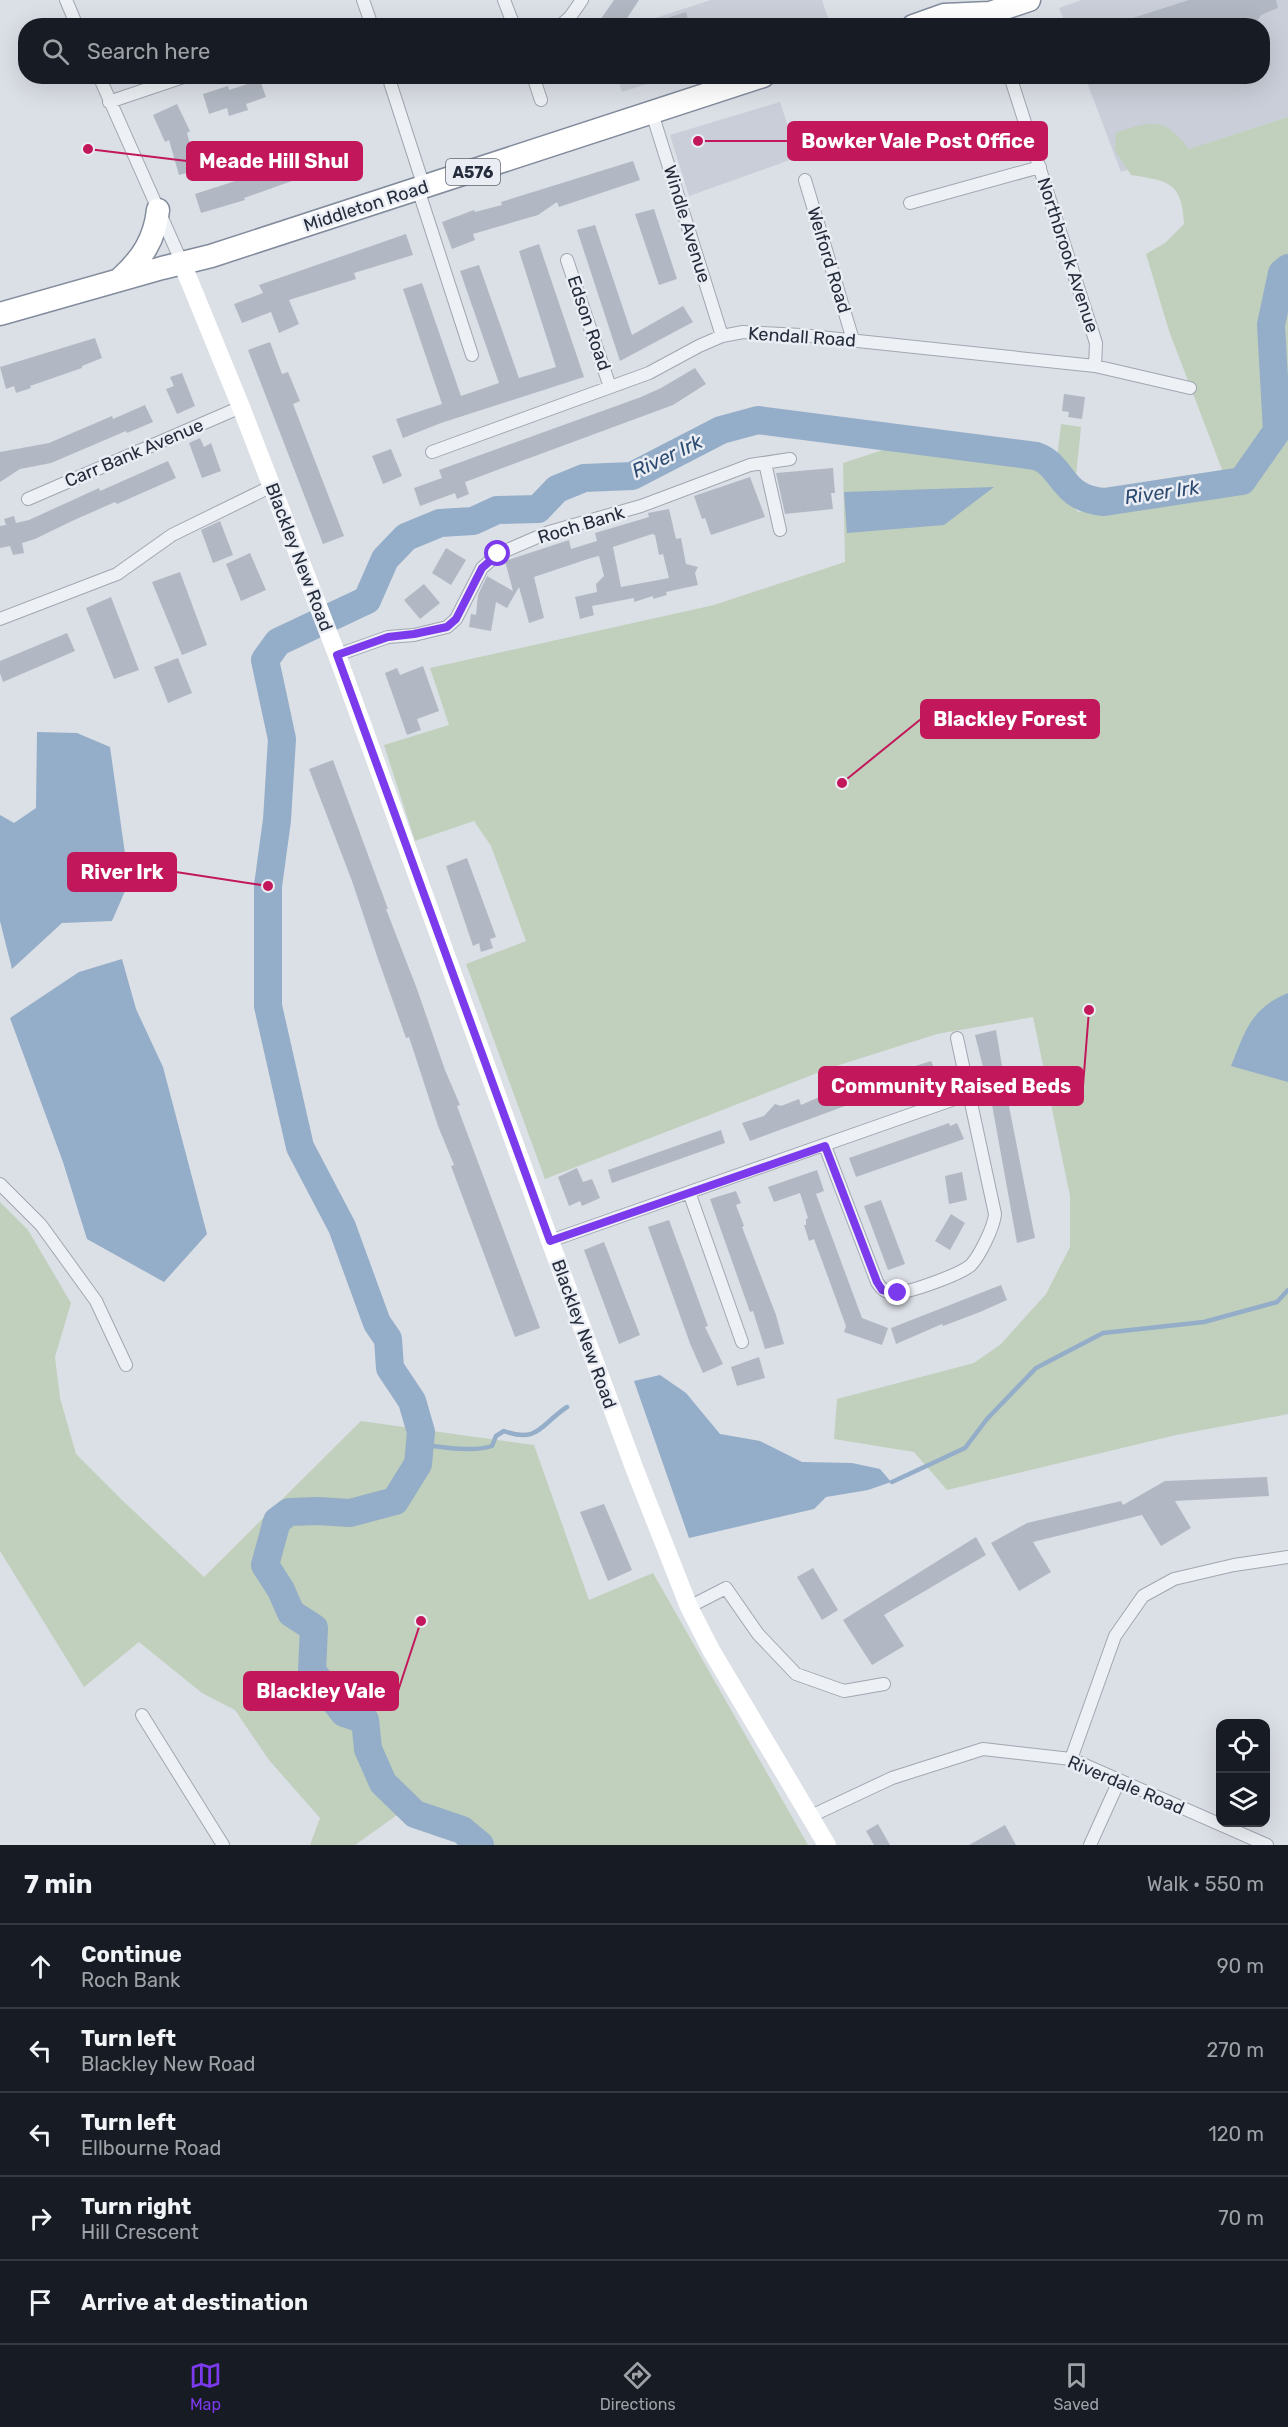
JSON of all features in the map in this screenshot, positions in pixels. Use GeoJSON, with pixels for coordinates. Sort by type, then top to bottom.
{"type":"FeatureCollection","features":[{"type":"Feature","properties":{"kind":"highway"},"geometry":{"type":"LineString","coordinates":[[936,18],[944,15],[962,0]]}},
{"type":"Feature","properties":{"kind":"highway"},"geometry":{"type":"LineString","coordinates":[[994,18],[1018,2]]}},
{"type":"Feature","properties":{"kind":"highway"},"geometry":{"type":"LineString","coordinates":[[944,15],[980,18]]}},
{"type":"Feature","properties":{"kind":"highway","name":"Middleton Road"},"geometry":{"type":"LineString","coordinates":[[0,314],[211,256],[739,84]]}},
{"type":"Feature","properties":{"kind":"highway"},"geometry":{"type":"LineString","coordinates":[[119,280],[137,262],[149,244],[154,234],[158,210]]}},
{"type":"Feature","properties":{"kind":"street"},"geometry":{"type":"LineString","coordinates":[[66,0],[74,18]]}},
{"type":"Feature","properties":{"kind":"street"},"geometry":{"type":"LineString","coordinates":[[363,0],[369,18]]}},
{"type":"Feature","properties":{"kind":"street"},"geometry":{"type":"LineString","coordinates":[[504,0],[511,18]]}},
{"type":"Feature","properties":{"kind":"street"},"geometry":{"type":"LineString","coordinates":[[569,18],[582,0]]}},
{"type":"Feature","properties":{"kind":"street"},"geometry":{"type":"LineString","coordinates":[[102,84],[182,263]]}},
{"type":"Feature","properties":{"kind":"street"},"geometry":{"type":"LineString","coordinates":[[109,102],[162,84]]}},
{"type":"Feature","properties":{"kind":"street"},"geometry":{"type":"LineString","coordinates":[[390,84],[472,355]]}},
{"type":"Feature","properties":{"kind":"street"},"geometry":{"type":"LineString","coordinates":[[536,84],[541,100]]}},
{"type":"Feature","properties":{"kind":"street","name":"Northbrook Avenue"},"geometry":{"type":"LineString","coordinates":[[1014,84],[1096,343],[1095,366]]}},
{"type":"Feature","properties":{"kind":"street","name":"Windle Avenue"},"geometry":{"type":"LineString","coordinates":[[652,113],[722,336]]}},
{"type":"Feature","properties":{"kind":"street"},"geometry":{"type":"LineString","coordinates":[[910,203],[1040,167]]}},
{"type":"Feature","properties":{"kind":"street","name":"Welford Road"},"geometry":{"type":"LineString","coordinates":[[805,180],[853,340]]}},
{"type":"Feature","properties":{"kind":"street","name":"Edson Road"},"geometry":{"type":"LineString","coordinates":[[567,260],[610,387]]}},
{"type":"Feature","properties":{"kind":"street","name":"Blackley New Road"},"geometry":{"type":"LineString","coordinates":[[182,263],[241,407],[337,655],[550,1241],[635,1470],[689,1607],[711,1650],[827,1845]]}},
{"type":"Feature","properties":{"kind":"street","name":"Kendall Road"},"geometry":{"type":"LineString","coordinates":[[432,452],[649,373],[722,336],[764,332],[1095,366],[1190,388]]}},
{"type":"Feature","properties":{"kind":"street","name":"Carr Bank Avenue"},"geometry":{"type":"LineString","coordinates":[[28,499],[241,407]]}},
{"type":"Feature","properties":{"kind":"street","name":"Roch Bank"},"geometry":{"type":"LineString","coordinates":[[337,655],[388,637],[447,627],[456,619],[482,568],[498,554],[549,532],[641,506],[750,465],[790,459]]}},
{"type":"Feature","properties":{"kind":"street"},"geometry":{"type":"LineString","coordinates":[[765,463],[780,530]]}},
{"type":"Feature","properties":{"kind":"street"},"geometry":{"type":"LineString","coordinates":[[0,619],[117,574],[172,534],[272,486]]}},
{"type":"Feature","properties":{"kind":"street"},"geometry":{"type":"LineString","coordinates":[[825,1146],[882,1290],[890,1293],[906,1292],[969,1266],[994,1223],[995,1214],[957,1038]]}},
{"type":"Feature","properties":{"kind":"street"},"geometry":{"type":"LineString","coordinates":[[550,1241],[969,1094]]}},
{"type":"Feature","properties":{"kind":"street"},"geometry":{"type":"LineString","coordinates":[[0,1184],[41,1225],[96,1301],[126,1365]]}},
{"type":"Feature","properties":{"kind":"street"},"geometry":{"type":"LineString","coordinates":[[689,1192],[742,1342]]}},
{"type":"Feature","properties":{"kind":"street"},"geometry":{"type":"LineString","coordinates":[[1071,1759],[1115,1636],[1143,1596],[1174,1579],[1234,1565],[1288,1557]]}},
{"type":"Feature","properties":{"kind":"street"},"geometry":{"type":"LineString","coordinates":[[689,1607],[726,1588],[758,1634],[796,1674],[844,1691],[884,1684]]}},
{"type":"Feature","properties":{"kind":"street"},"geometry":{"type":"LineString","coordinates":[[142,1714],[223,1845]]}},
{"type":"Feature","properties":{"kind":"street","name":"Riverdale Road"},"geometry":{"type":"LineString","coordinates":[[811,1816],[892,1778],[983,1749],[1071,1759],[1267,1845]]}},
{"type":"Feature","properties":{"kind":"street"},"geometry":{"type":"LineString","coordinates":[[1090,1845],[1119,1781]]}},
{"type":"Feature","properties":{"kind":"shaded area"},"geometry":{"type":"Polygon","coordinates":[[[711,0],[822,0],[828,18],[655,18],[711,0]]]}},
{"type":"Feature","properties":{"kind":"shaded area"},"geometry":{"type":"Polygon","coordinates":[[[1082,0],[1288,0],[1288,117],[1121,172],[1088,84],[1270,84],[1270,18],[1063,18],[1059,8],[1082,0]]]}},
{"type":"Feature","properties":{"kind":"shaded area"},"geometry":{"type":"Polygon","coordinates":[[[620,84],[647,84],[622,92],[620,84]]]}},
{"type":"Feature","properties":{"kind":"shaded area"},"geometry":{"type":"Polygon","coordinates":[[[780,102],[798,157],[689,196],[670,135],[780,102]]]}},
{"type":"Feature","properties":{"kind":"green space"},"geometry":{"type":"Polygon","coordinates":[[[1288,117],[1288,1414],[1176,1435],[947,1490],[914,1452],[834,1439],[837,1399],[974,1363],[1001,1344],[1046,1294],[1070,1247],[1070,1196],[1033,1017],[937,1034],[830,1068],[545,1179],[466,964],[526,941],[491,846],[474,821],[415,841],[384,745],[449,725],[430,668],[714,605],[845,562],[843,463],[892,447],[968,455],[1041,467],[1078,512],[1231,493],[1169,331],[1146,254],[1165,243],[1184,224],[1180,199],[1171,186],[1164,182],[1131,175],[1115,150],[1116,133],[1148,124],[1157,124],[1172,131],[1189,149],[1288,117]]]}},
{"type":"Feature","properties":{"kind":"green space"},"geometry":{"type":"Polygon","coordinates":[[[1061,424],[1081,427],[1076,476],[1057,458],[1061,424]]]}},
{"type":"Feature","properties":{"kind":"green space"},"geometry":{"type":"Polygon","coordinates":[[[0,1202],[28,1230],[71,1303],[55,1357],[60,1398],[76,1454],[204,1577],[361,1421],[534,1445],[589,1600],[653,1573],[808,1845],[480,1845],[460,1825],[397,1815],[355,1845],[310,1845],[320,1818],[269,1760],[235,1710],[202,1693],[139,1642],[84,1687],[0,1551],[0,1202]]]}},
{"type":"Feature","properties":{"kind":"water"},"geometry":{"type":"Polygon","coordinates":[[[994,487],[944,525],[847,533],[844,492],[994,487]]]}},
{"type":"Feature","properties":{"kind":"water"},"geometry":{"type":"Polygon","coordinates":[[[37,732],[77,733],[110,747],[129,882],[112,921],[62,923],[12,969],[0,921],[0,815],[14,823],[36,808],[37,732]]]}},
{"type":"Feature","properties":{"kind":"water"},"geometry":{"type":"Polygon","coordinates":[[[122,959],[136,1009],[163,1067],[207,1234],[164,1282],[87,1239],[63,1162],[10,1018],[79,972],[122,959]]]}},
{"type":"Feature","properties":{"kind":"water"},"geometry":{"type":"Polygon","coordinates":[[[1288,993],[1288,1082],[1231,1066],[1246,1031],[1257,1014],[1275,999],[1288,993]]]}},
{"type":"Feature","properties":{"kind":"water"},"geometry":{"type":"Polygon","coordinates":[[[660,1375],[686,1393],[720,1434],[760,1441],[802,1462],[852,1463],[880,1469],[891,1482],[868,1490],[826,1497],[814,1509],[689,1538],[634,1381],[660,1375]]]}},
{"type":"Feature","properties":{"kind":"building"},"geometry":{"type":"Polygon","coordinates":[[[614,0],[639,0],[627,18],[602,18],[614,0]]]}},
{"type":"Feature","properties":{"kind":"building"},"geometry":{"type":"Polygon","coordinates":[[[1189,0],[1276,0],[1278,8],[1259,18],[1133,18],[1189,0]]]}},
{"type":"Feature","properties":{"kind":"building"},"geometry":{"type":"Polygon","coordinates":[[[686,12],[688,18],[667,18],[686,12]]]}},
{"type":"Feature","properties":{"kind":"building"},"geometry":{"type":"Polygon","coordinates":[[[248,84],[261,84],[266,97],[246,104],[248,110],[229,116],[227,108],[209,114],[203,94],[228,86],[229,90],[248,84]]]}},
{"type":"Feature","properties":{"kind":"building"},"geometry":{"type":"Polygon","coordinates":[[[177,104],[190,131],[187,133],[197,170],[179,175],[169,140],[165,142],[153,115],[177,104]]]}},
{"type":"Feature","properties":{"kind":"building"},"geometry":{"type":"Polygon","coordinates":[[[313,151],[320,171],[244,198],[245,200],[201,213],[195,194],[272,169],[271,165],[313,151]]]}},
{"type":"Feature","properties":{"kind":"building"},"geometry":{"type":"Polygon","coordinates":[[[633,161],[640,180],[559,207],[557,202],[538,215],[473,234],[475,240],[452,249],[442,222],[474,210],[475,212],[502,205],[501,202],[633,161]]]}},
{"type":"Feature","properties":{"kind":"building"},"geometry":{"type":"Polygon","coordinates":[[[654,209],[677,279],[659,285],[635,214],[654,209]]]}},
{"type":"Feature","properties":{"kind":"building"},"geometry":{"type":"Polygon","coordinates":[[[595,225],[632,335],[683,306],[693,322],[620,361],[577,230],[595,225]]]}},
{"type":"Feature","properties":{"kind":"building"},"geometry":{"type":"Polygon","coordinates":[[[406,234],[413,255],[354,273],[356,279],[289,300],[299,324],[279,333],[271,312],[242,323],[234,304],[263,293],[259,285],[406,234]]]}},
{"type":"Feature","properties":{"kind":"building"},"geometry":{"type":"Polygon","coordinates":[[[539,244],[584,377],[441,423],[403,438],[396,419],[442,404],[403,289],[422,283],[461,396],[499,383],[460,271],[479,265],[519,378],[556,367],[519,251],[539,244]]]}},
{"type":"Feature","properties":{"kind":"building"},"geometry":{"type":"Polygon","coordinates":[[[95,338],[102,358],[16,393],[14,386],[6,389],[0,367],[95,338]]]}},
{"type":"Feature","properties":{"kind":"building"},"geometry":{"type":"Polygon","coordinates":[[[270,342],[282,374],[288,372],[300,401],[293,404],[344,536],[323,544],[248,350],[270,342]]]}},
{"type":"Feature","properties":{"kind":"building"},"geometry":{"type":"Polygon","coordinates":[[[695,368],[706,384],[673,405],[465,482],[469,494],[457,499],[455,493],[420,506],[414,488],[442,478],[439,470],[641,397],[695,368]]]}},
{"type":"Feature","properties":{"kind":"building"},"geometry":{"type":"Polygon","coordinates":[[[182,373],[195,406],[177,414],[166,389],[174,386],[170,377],[182,373]]]}},
{"type":"Feature","properties":{"kind":"building"},"geometry":{"type":"Polygon","coordinates":[[[1064,394],[1085,397],[1082,419],[1068,417],[1069,412],[1062,411],[1064,394]]]}},
{"type":"Feature","properties":{"kind":"building"},"geometry":{"type":"Polygon","coordinates":[[[145,405],[153,422],[51,463],[20,469],[0,482],[0,452],[49,443],[112,416],[113,419],[145,405]]]}},
{"type":"Feature","properties":{"kind":"building"},"geometry":{"type":"Polygon","coordinates":[[[200,438],[204,447],[211,443],[221,471],[202,478],[189,443],[200,438]]]}},
{"type":"Feature","properties":{"kind":"building"},"geometry":{"type":"Polygon","coordinates":[[[391,449],[402,476],[383,484],[372,456],[391,449]]]}},
{"type":"Feature","properties":{"kind":"building"},"geometry":{"type":"Polygon","coordinates":[[[168,461],[176,478],[22,543],[24,553],[13,555],[10,546],[0,548],[0,526],[6,525],[4,519],[14,516],[16,523],[29,520],[99,488],[100,491],[168,461]]]}},
{"type":"Feature","properties":{"kind":"building"},"geometry":{"type":"Polygon","coordinates":[[[833,468],[835,493],[831,493],[833,509],[785,514],[776,473],[833,468]]]}},
{"type":"Feature","properties":{"kind":"building"},"geometry":{"type":"Polygon","coordinates":[[[750,477],[765,517],[711,535],[705,518],[702,519],[694,496],[750,477]]]}},
{"type":"Feature","properties":{"kind":"building"},"geometry":{"type":"Polygon","coordinates":[[[669,509],[676,539],[681,538],[686,564],[698,567],[695,573],[698,585],[666,592],[667,595],[653,599],[653,596],[634,602],[634,598],[592,606],[594,615],[580,619],[575,597],[597,592],[596,584],[604,576],[599,556],[534,577],[544,618],[529,623],[519,587],[507,608],[496,602],[491,631],[469,627],[471,614],[476,615],[478,595],[487,576],[513,591],[505,561],[569,540],[571,549],[597,541],[595,533],[649,517],[648,513],[669,509]],[[655,535],[613,547],[621,587],[669,578],[663,554],[659,555],[655,535]]]}},
{"type":"Feature","properties":{"kind":"building"},"geometry":{"type":"Polygon","coordinates":[[[220,521],[233,555],[213,563],[201,530],[220,521]]]}},
{"type":"Feature","properties":{"kind":"building"},"geometry":{"type":"Polygon","coordinates":[[[446,548],[466,560],[451,585],[432,573],[446,548]]]}},
{"type":"Feature","properties":{"kind":"building"},"geometry":{"type":"Polygon","coordinates":[[[250,553],[266,590],[241,601],[226,564],[250,553]]]}},
{"type":"Feature","properties":{"kind":"building"},"geometry":{"type":"Polygon","coordinates":[[[180,572],[207,645],[182,655],[152,582],[180,572]]]}},
{"type":"Feature","properties":{"kind":"building"},"geometry":{"type":"Polygon","coordinates":[[[424,584],[440,603],[420,619],[404,600],[424,584]]]}},
{"type":"Feature","properties":{"kind":"building"},"geometry":{"type":"Polygon","coordinates":[[[111,597],[139,670],[114,679],[86,608],[111,597]]]}},
{"type":"Feature","properties":{"kind":"building"},"geometry":{"type":"Polygon","coordinates":[[[67,633],[75,651],[3,682],[0,661],[67,633]]]}},
{"type":"Feature","properties":{"kind":"building"},"geometry":{"type":"Polygon","coordinates":[[[178,658],[192,693],[168,703],[154,667],[178,658]]]}},
{"type":"Feature","properties":{"kind":"building"},"geometry":{"type":"Polygon","coordinates":[[[423,666],[439,711],[417,719],[421,730],[407,735],[385,673],[397,668],[400,675],[423,666]]]}},
{"type":"Feature","properties":{"kind":"building"},"geometry":{"type":"Polygon","coordinates":[[[333,760],[445,1070],[460,1105],[457,1106],[540,1328],[515,1337],[451,1166],[454,1165],[438,1126],[409,1037],[406,1038],[352,881],[309,769],[333,760]]]}},
{"type":"Feature","properties":{"kind":"building"},"geometry":{"type":"Polygon","coordinates":[[[467,858],[496,937],[490,939],[493,948],[481,952],[479,943],[473,946],[446,866],[467,858]]]}},
{"type":"Feature","properties":{"kind":"building"},"geometry":{"type":"Polygon","coordinates":[[[996,1030],[1003,1072],[1011,1070],[1014,1085],[1005,1086],[1035,1238],[1017,1243],[991,1099],[975,1035],[996,1030]]]}},
{"type":"Feature","properties":{"kind":"building"},"geometry":{"type":"Polygon","coordinates":[[[931,1061],[937,1075],[750,1141],[742,1123],[764,1116],[775,1104],[781,1106],[799,1099],[801,1105],[824,1095],[931,1061]]]}},
{"type":"Feature","properties":{"kind":"building"},"geometry":{"type":"Polygon","coordinates":[[[949,1123],[950,1126],[957,1123],[964,1139],[856,1177],[849,1158],[949,1123]]]}},
{"type":"Feature","properties":{"kind":"building"},"geometry":{"type":"Polygon","coordinates":[[[721,1130],[725,1143],[612,1183],[608,1170],[721,1130]]]}},
{"type":"Feature","properties":{"kind":"building"},"geometry":{"type":"Polygon","coordinates":[[[577,1168],[583,1182],[592,1179],[600,1198],[582,1206],[580,1201],[569,1206],[558,1177],[577,1168]]]}},
{"type":"Feature","properties":{"kind":"building"},"geometry":{"type":"Polygon","coordinates":[[[817,1170],[824,1191],[816,1194],[862,1318],[888,1328],[882,1345],[844,1332],[846,1326],[814,1239],[809,1241],[804,1225],[808,1218],[800,1193],[774,1202],[768,1187],[817,1170]]]}},
{"type":"Feature","properties":{"kind":"building"},"geometry":{"type":"Polygon","coordinates":[[[962,1172],[967,1200],[949,1204],[945,1176],[962,1172]]]}},
{"type":"Feature","properties":{"kind":"building"},"geometry":{"type":"Polygon","coordinates":[[[736,1191],[741,1203],[736,1205],[744,1226],[742,1227],[776,1315],[784,1344],[765,1349],[753,1311],[750,1312],[710,1199],[736,1191]]]}},
{"type":"Feature","properties":{"kind":"building"},"geometry":{"type":"Polygon","coordinates":[[[881,1200],[905,1264],[888,1270],[864,1206],[881,1200]]]}},
{"type":"Feature","properties":{"kind":"building"},"geometry":{"type":"Polygon","coordinates":[[[951,1214],[965,1223],[950,1250],[935,1241],[951,1214]]]}},
{"type":"Feature","properties":{"kind":"building"},"geometry":{"type":"Polygon","coordinates":[[[669,1220],[708,1326],[705,1327],[723,1364],[703,1373],[648,1227],[669,1220]]]}},
{"type":"Feature","properties":{"kind":"building"},"geometry":{"type":"Polygon","coordinates":[[[604,1242],[640,1335],[619,1344],[584,1250],[604,1242]]]}},
{"type":"Feature","properties":{"kind":"building"},"geometry":{"type":"Polygon","coordinates":[[[1001,1285],[1007,1300],[896,1344],[891,1328],[1001,1285]]]}},
{"type":"Feature","properties":{"kind":"building"},"geometry":{"type":"Polygon","coordinates":[[[759,1357],[765,1378],[737,1386],[731,1367],[759,1357]]]}},
{"type":"Feature","properties":{"kind":"building"},"geometry":{"type":"Polygon","coordinates":[[[1267,1477],[1269,1496],[1175,1501],[1191,1528],[1161,1546],[1142,1515],[1033,1542],[1051,1572],[1019,1591],[991,1543],[1027,1523],[1121,1501],[1123,1505],[1165,1481],[1267,1477]]]}},
{"type":"Feature","properties":{"kind":"building"},"geometry":{"type":"Polygon","coordinates":[[[604,1504],[632,1570],[608,1581],[580,1512],[604,1504]]]}},
{"type":"Feature","properties":{"kind":"building"},"geometry":{"type":"Polygon","coordinates":[[[976,1537],[986,1555],[884,1615],[904,1646],[872,1665],[843,1620],[976,1537]]]}},
{"type":"Feature","properties":{"kind":"building"},"geometry":{"type":"Polygon","coordinates":[[[813,1568],[838,1610],[822,1620],[797,1577],[813,1568]]]}},
{"type":"Feature","properties":{"kind":"building"},"geometry":{"type":"Polygon","coordinates":[[[878,1824],[890,1845],[874,1845],[866,1831],[878,1824]]]}},
{"type":"Feature","properties":{"kind":"building"},"geometry":{"type":"Polygon","coordinates":[[[1005,1825],[1016,1845],[969,1845],[1005,1825]]]}},
{"type":"Feature","properties":{"kind":"waterway","name":"River Irk"},"geometry":{"type":"LineString","coordinates":[[480,1845],[462,1830],[415,1814],[383,1783],[368,1749],[365,1720],[344,1713],[312,1671],[314,1628],[291,1613],[281,1590],[265,1565],[277,1521],[289,1512],[350,1513],[395,1501],[418,1464],[421,1432],[412,1401],[390,1368],[388,1339],[377,1323],[342,1227],[300,1147],[268,1006],[268,886],[277,820],[282,739],[265,660],[278,642],[367,600],[385,559],[406,537],[440,523],[473,521],[497,510],[538,509],[557,489],[584,478],[632,476],[721,430],[758,420],[1036,456],[1053,467],[1078,495],[1104,502],[1242,481],[1277,431],[1271,325],[1282,273],[1288,268]]}},
{"type":"Feature","properties":{"kind":"waterway"},"geometry":{"type":"LineString","coordinates":[[892,1482],[965,1448],[987,1419],[1036,1368],[1103,1333],[1204,1322],[1277,1302],[1288,1290]]}},
{"type":"Feature","properties":{"kind":"waterway"},"geometry":{"type":"LineString","coordinates":[[420,1444],[446,1448],[485,1448],[492,1446],[496,1436],[504,1431],[515,1434],[532,1434],[567,1407]]}},
{"type":"Feature","properties":{"kind":"place","name":"Bowker Vale Post Office"},"geometry":{"type":"Point","coordinates":[698,141]}},
{"type":"Feature","properties":{"kind":"place","name":"Meade Hill Shul"},"geometry":{"type":"Point","coordinates":[88,149]}},
{"type":"Feature","properties":{"kind":"place","name":"Blackley Forest"},"geometry":{"type":"Point","coordinates":[842,783]}},
{"type":"Feature","properties":{"kind":"place","name":"River Irk"},"geometry":{"type":"Point","coordinates":[268,886]}},
{"type":"Feature","properties":{"kind":"place","name":"Community Raised Beds"},"geometry":{"type":"Point","coordinates":[1089,1010]}},
{"type":"Feature","properties":{"kind":"place","name":"Blackley Vale"},"geometry":{"type":"Point","coordinates":[421,1621]}},
{"type":"Feature","properties":{"kind":"route"},"geometry":{"type":"LineString","coordinates":[[498,554],[482,568],[456,619],[447,627],[388,637],[337,655],[550,1241],[825,1146],[877,1282],[882,1290],[898,1293]]}}]}
